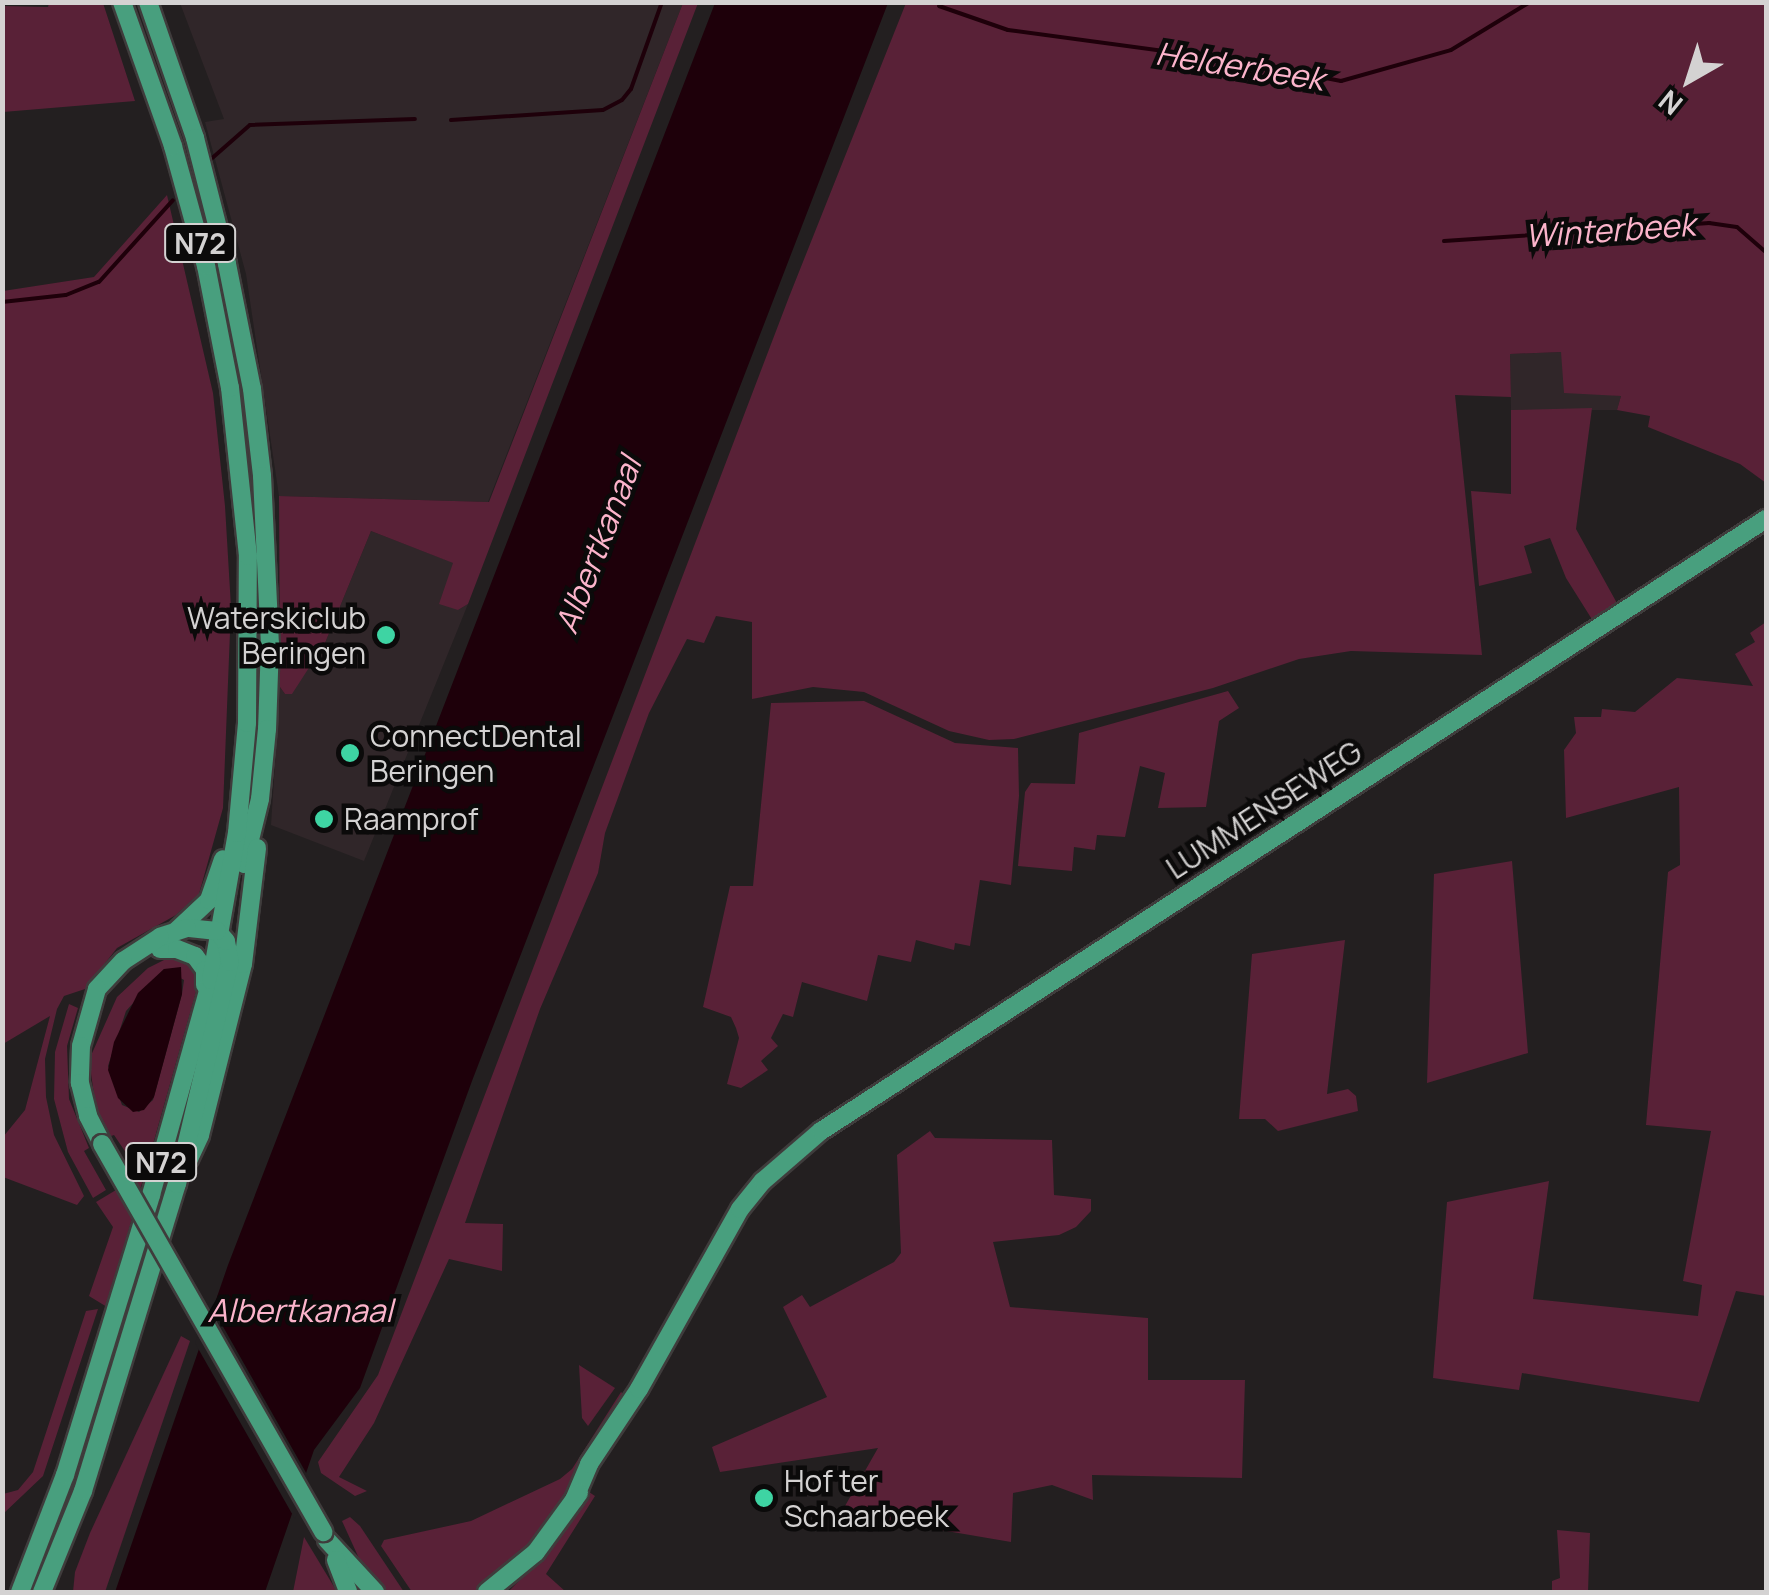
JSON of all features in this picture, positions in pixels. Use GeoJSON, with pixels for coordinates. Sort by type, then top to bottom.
{"type":"FeatureCollection","features":[{"type":"Feature","properties":{"kind":"main road","name":"N72"},"geometry":{"type":"LineString","coordinates":[[20,1592],[40,1544],[151,1195],[222,937],[246,723],[248,573],[230,388],[206,266],[174,146],[122,2]]}},
{"type":"Feature","properties":{"kind":"main road","name":"N72"},"geometry":{"type":"LineString","coordinates":[[148,2],[176,76],[206,182],[252,388],[261,464],[270,644],[260,799],[234,924],[222,937]]}},
{"type":"Feature","properties":{"kind":"main road","name":"LUMMENSEWEG"},"geometry":{"type":"LineString","coordinates":[[487,1592],[536,1552],[574,1500],[589,1464],[703,1279],[795,1154],[850,1110],[1766,519]]}},
{"type":"Feature","properties":{"kind":"main road"},"geometry":{"type":"LineString","coordinates":[[177,1184],[200,1135],[243,964],[263,805],[260,799]]}},
{"type":"Feature","properties":{"kind":"main road"},"geometry":{"type":"LineString","coordinates":[[238,806],[216,886],[198,911],[176,931],[135,951],[107,976],[92,1000],[80,1064],[82,1100],[102,1144],[325,1536],[348,1592]]}},
{"type":"Feature","properties":{"kind":"main road"},"geometry":{"type":"LineString","coordinates":[[176,931],[209,928],[222,937]]}},
{"type":"Feature","properties":{"kind":"main road","name":"N72"},"geometry":{"type":"LineString","coordinates":[[42,1592],[60,1552],[177,1184],[230,962],[222,937]]}},
{"type":"Feature","properties":{"kind":"main road"},"geometry":{"type":"LineString","coordinates":[[84,1034],[116,984],[160,949],[178,940],[222,937]]}},
{"type":"Feature","properties":{"kind":"main road"},"geometry":{"type":"LineString","coordinates":[[160,949],[187,951],[200,960],[206,974],[205,997]]}},
{"type":"Feature","properties":{"kind":"main road"},"geometry":{"type":"LineString","coordinates":[[325,1536],[375,1592]]}},
{"type":"Feature","properties":{"kind":"shaded area"},"geometry":{"type":"Polygon","coordinates":[[[49,3],[103,3],[135,101],[3,112],[3,6],[48,7],[49,3]]]}},
{"type":"Feature","properties":{"kind":"shaded area"},"geometry":{"type":"Polygon","coordinates":[[[180,3],[683,3],[488,502],[279,496],[246,274],[205,122],[224,119],[180,3]]]}},
{"type":"Feature","properties":{"kind":"shaded area"},"geometry":{"type":"Polygon","coordinates":[[[683,3],[698,3],[468,604],[458,610],[439,604],[453,563],[371,531],[325,643],[292,694],[285,694],[280,687],[279,496],[489,502],[683,3]]]}},
{"type":"Feature","properties":{"kind":"shaded area"},"geometry":{"type":"Polygon","coordinates":[[[906,3],[1766,3],[1766,483],[1740,464],[1648,427],[1650,416],[1617,410],[1621,396],[1564,393],[1561,352],[1510,354],[1511,397],[1455,395],[1482,655],[1351,651],[1299,659],[1213,688],[1014,739],[989,740],[949,731],[864,692],[813,687],[752,699],[752,622],[716,616],[704,643],[687,639],[649,713],[605,833],[598,873],[540,1009],[465,1223],[503,1224],[502,1271],[449,1259],[374,1423],[339,1477],[367,1491],[355,1496],[321,1473],[318,1462],[378,1375],[789,297],[906,3]]]}},
{"type":"Feature","properties":{"kind":"shaded area"},"geometry":{"type":"Polygon","coordinates":[[[167,195],[213,393],[225,506],[231,607],[223,808],[199,894],[176,915],[117,948],[85,989],[64,996],[57,1009],[45,1059],[46,1097],[54,1135],[84,1196],[77,1205],[3,1177],[3,1137],[25,1110],[50,1016],[3,1044],[3,291],[94,277],[167,195]]]}},
{"type":"Feature","properties":{"kind":"shaded area"},"geometry":{"type":"Polygon","coordinates":[[[1561,352],[1596,393],[1621,396],[1617,410],[1511,410],[1510,354],[1561,352]]]}},
{"type":"Feature","properties":{"kind":"shaded area"},"geometry":{"type":"Polygon","coordinates":[[[1592,408],[1576,529],[1618,605],[1593,621],[1566,578],[1550,538],[1524,546],[1532,573],[1479,586],[1471,491],[1511,494],[1511,410],[1592,408]]]}},
{"type":"Feature","properties":{"kind":"shaded area"},"geometry":{"type":"Polygon","coordinates":[[[371,531],[454,563],[458,610],[468,604],[364,861],[271,825],[280,687],[285,694],[325,643],[371,531]]]}},
{"type":"Feature","properties":{"kind":"shaded area"},"geometry":{"type":"Polygon","coordinates":[[[1766,622],[1766,1296],[1736,1291],[1699,1402],[1522,1373],[1519,1390],[1433,1378],[1447,1202],[1549,1181],[1533,1299],[1698,1316],[1702,1285],[1683,1281],[1711,1131],[1646,1125],[1668,872],[1680,865],[1679,787],[1566,818],[1564,750],[1576,733],[1574,717],[1601,717],[1602,709],[1635,712],[1677,678],[1753,686],[1735,654],[1755,642],[1750,633],[1766,622]]]}},
{"type":"Feature","properties":{"kind":"shaded area"},"geometry":{"type":"Polygon","coordinates":[[[1228,691],[1239,708],[1219,721],[1206,807],[1158,808],[1165,773],[1140,766],[1125,837],[1097,835],[1095,850],[1074,847],[1072,871],[1018,866],[1025,792],[1031,783],[1075,784],[1079,733],[1228,691]]]}},
{"type":"Feature","properties":{"kind":"shaded area"},"geometry":{"type":"Polygon","coordinates":[[[864,701],[955,743],[1018,748],[1019,796],[1011,885],[980,880],[970,946],[955,943],[954,950],[916,940],[911,962],[878,955],[867,1001],[802,982],[793,1017],[783,1014],[771,1038],[778,1046],[761,1061],[768,1070],[741,1088],[727,1084],[739,1038],[736,1028],[731,1017],[703,1007],[730,886],[753,886],[771,703],[864,701]]]}},
{"type":"Feature","properties":{"kind":"shaded area"},"geometry":{"type":"Polygon","coordinates":[[[1512,861],[1528,1053],[1427,1083],[1434,874],[1512,861]]]}},
{"type":"Feature","properties":{"kind":"shaded area"},"geometry":{"type":"Polygon","coordinates":[[[1345,940],[1327,1094],[1348,1089],[1356,1096],[1358,1111],[1278,1131],[1265,1119],[1239,1119],[1252,954],[1345,940]]]}},
{"type":"Feature","properties":{"kind":"shaded area"},"geometry":{"type":"Polygon","coordinates":[[[172,956],[191,964],[198,985],[107,1307],[89,1296],[113,1227],[96,1202],[141,1175],[114,1135],[108,1137],[97,1115],[89,1060],[117,997],[148,968],[172,956]],[[164,969],[126,1011],[108,1066],[122,1105],[139,1112],[153,1100],[184,980],[164,969]]]}},
{"type":"Feature","properties":{"kind":"shaded area"},"geometry":{"type":"Polygon","coordinates":[[[69,1004],[78,1008],[67,1046],[69,1099],[89,1148],[84,1151],[106,1190],[93,1198],[68,1152],[54,1099],[55,1052],[69,1004]]]}},
{"type":"Feature","properties":{"kind":"shaded area"},"geometry":{"type":"Polygon","coordinates":[[[930,1131],[935,1138],[1052,1140],[1054,1195],[1091,1199],[1091,1211],[1076,1227],[1059,1235],[993,1242],[1010,1307],[1148,1318],[1148,1380],[1245,1380],[1242,1478],[1092,1475],[1093,1500],[1052,1485],[1013,1493],[1011,1542],[841,1513],[878,1448],[720,1472],[712,1447],[827,1397],[783,1307],[802,1295],[810,1307],[894,1262],[901,1253],[897,1155],[930,1131]]]}},
{"type":"Feature","properties":{"kind":"shaded area"},"geometry":{"type":"Polygon","coordinates":[[[98,1309],[43,1476],[3,1514],[3,1494],[18,1490],[33,1472],[86,1311],[98,1309]]]}},
{"type":"Feature","properties":{"kind":"shaded area"},"geometry":{"type":"Polygon","coordinates":[[[181,1336],[190,1341],[105,1592],[73,1592],[75,1572],[90,1533],[181,1336]]]}},
{"type":"Feature","properties":{"kind":"shaded area"},"geometry":{"type":"Polygon","coordinates":[[[579,1365],[615,1388],[588,1426],[582,1418],[579,1365]]]}},
{"type":"Feature","properties":{"kind":"shaded area"},"geometry":{"type":"Polygon","coordinates":[[[621,1392],[627,1397],[534,1545],[476,1592],[412,1592],[381,1546],[384,1540],[471,1521],[560,1479],[572,1469],[621,1392]]]}},
{"type":"Feature","properties":{"kind":"shaded area"},"geometry":{"type":"Polygon","coordinates":[[[589,1492],[595,1496],[546,1574],[566,1592],[508,1592],[555,1544],[589,1492]]]}},
{"type":"Feature","properties":{"kind":"shaded area"},"geometry":{"type":"Polygon","coordinates":[[[350,1517],[404,1592],[384,1592],[367,1576],[342,1521],[350,1517]]]}},
{"type":"Feature","properties":{"kind":"shaded area"},"geometry":{"type":"Polygon","coordinates":[[[1557,1530],[1590,1533],[1588,1592],[1552,1592],[1552,1581],[1560,1578],[1557,1530]]]}},
{"type":"Feature","properties":{"kind":"shaded area"},"geometry":{"type":"Polygon","coordinates":[[[304,1537],[336,1590],[337,1592],[293,1592],[304,1537]]]}},
{"type":"Feature","properties":{"kind":"water","name":"Albertkanaal"},"geometry":{"type":"Polygon","coordinates":[[[715,3],[888,3],[472,1081],[360,1388],[314,1450],[265,1592],[115,1592],[228,1265],[715,3]]]}},
{"type":"Feature","properties":{"kind":"water"},"geometry":{"type":"Polygon","coordinates":[[[181,967],[182,994],[154,1097],[144,1110],[133,1112],[118,1098],[108,1070],[114,1042],[138,993],[164,969],[181,967]]]}},
{"type":"Feature","properties":{"kind":"pier"},"geometry":{"type":"Polygon","coordinates":[[[209,1302],[309,1478],[295,1519],[195,1343],[209,1302]]]}},
{"type":"Feature","properties":{"kind":"waterway","name":"Helderbeek"},"geometry":{"type":"LineString","coordinates":[[451,120],[603,110],[622,100],[631,89],[662,2]]}},
{"type":"Feature","properties":{"kind":"waterway","name":"Helderbeek"},"geometry":{"type":"LineString","coordinates":[[939,6],[1008,30],[1236,61],[1341,81],[1451,50],[1530,2]]}},
{"type":"Feature","properties":{"kind":"waterway","name":"Helderbeek"},"geometry":{"type":"LineString","coordinates":[[210,160],[250,125],[415,119]]}},
{"type":"Feature","properties":{"kind":"waterway","name":"Helderbeek"},"geometry":{"type":"LineString","coordinates":[[2,302],[66,295],[99,282],[173,200]]}},
{"type":"Feature","properties":{"kind":"waterway","name":"Winterbeek"},"geometry":{"type":"LineString","coordinates":[[1444,241],[1709,223],[1737,227],[1766,252]]}},
{"type":"Feature","properties":{"kind":"place","name":"Waterskiclub Beringen"},"geometry":{"type":"Point","coordinates":[386,635]}},
{"type":"Feature","properties":{"kind":"place","name":"ConnectDental Beringen"},"geometry":{"type":"Point","coordinates":[350,753]}},
{"type":"Feature","properties":{"kind":"place","name":"Raamprof"},"geometry":{"type":"Point","coordinates":[324,819]}},
{"type":"Feature","properties":{"kind":"place","name":"Hof ter Schaarbeek"},"geometry":{"type":"Point","coordinates":[764,1498]}}]}
